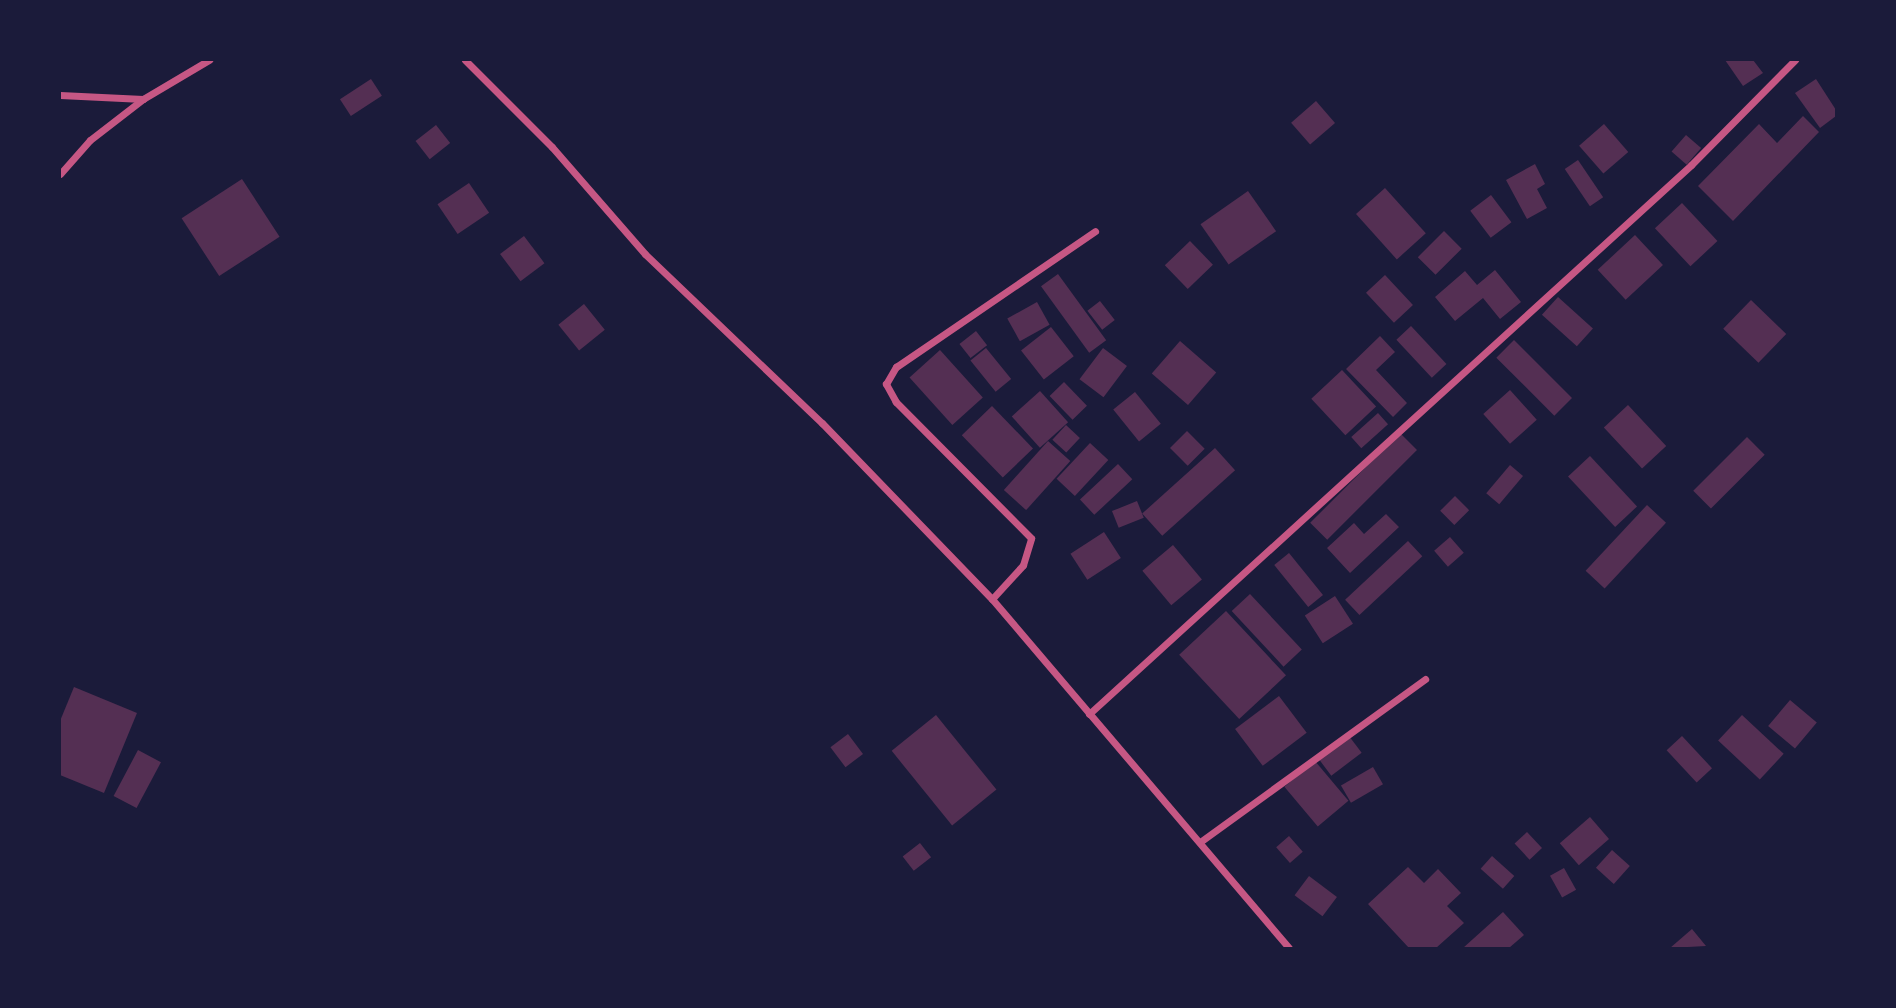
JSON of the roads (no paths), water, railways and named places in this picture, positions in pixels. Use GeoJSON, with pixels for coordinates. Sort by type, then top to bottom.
{"type":"FeatureCollection","features":[{"type":"Feature","properties":{"kind":"street"},"geometry":{"type":"LineString","coordinates":[[60,174],[90,140],[143,99],[209,60]]}},
{"type":"Feature","properties":{"kind":"street"},"geometry":{"type":"LineString","coordinates":[[465,60],[552,147],[645,254],[822,423],[992,599],[1289,948]]}},
{"type":"Feature","properties":{"kind":"street"},"geometry":{"type":"LineString","coordinates":[[1089,714],[1692,165],[1795,60]]}},
{"type":"Feature","properties":{"kind":"street"},"geometry":{"type":"LineString","coordinates":[[60,95],[143,99]]}},
{"type":"Feature","properties":{"kind":"street"},"geometry":{"type":"LineString","coordinates":[[992,599],[1023,565],[1031,538],[896,402],[886,384],[896,368],[1095,231]]}},
{"type":"Feature","properties":{"kind":"street"},"geometry":{"type":"LineString","coordinates":[[1200,842],[1425,679]]}}]}
